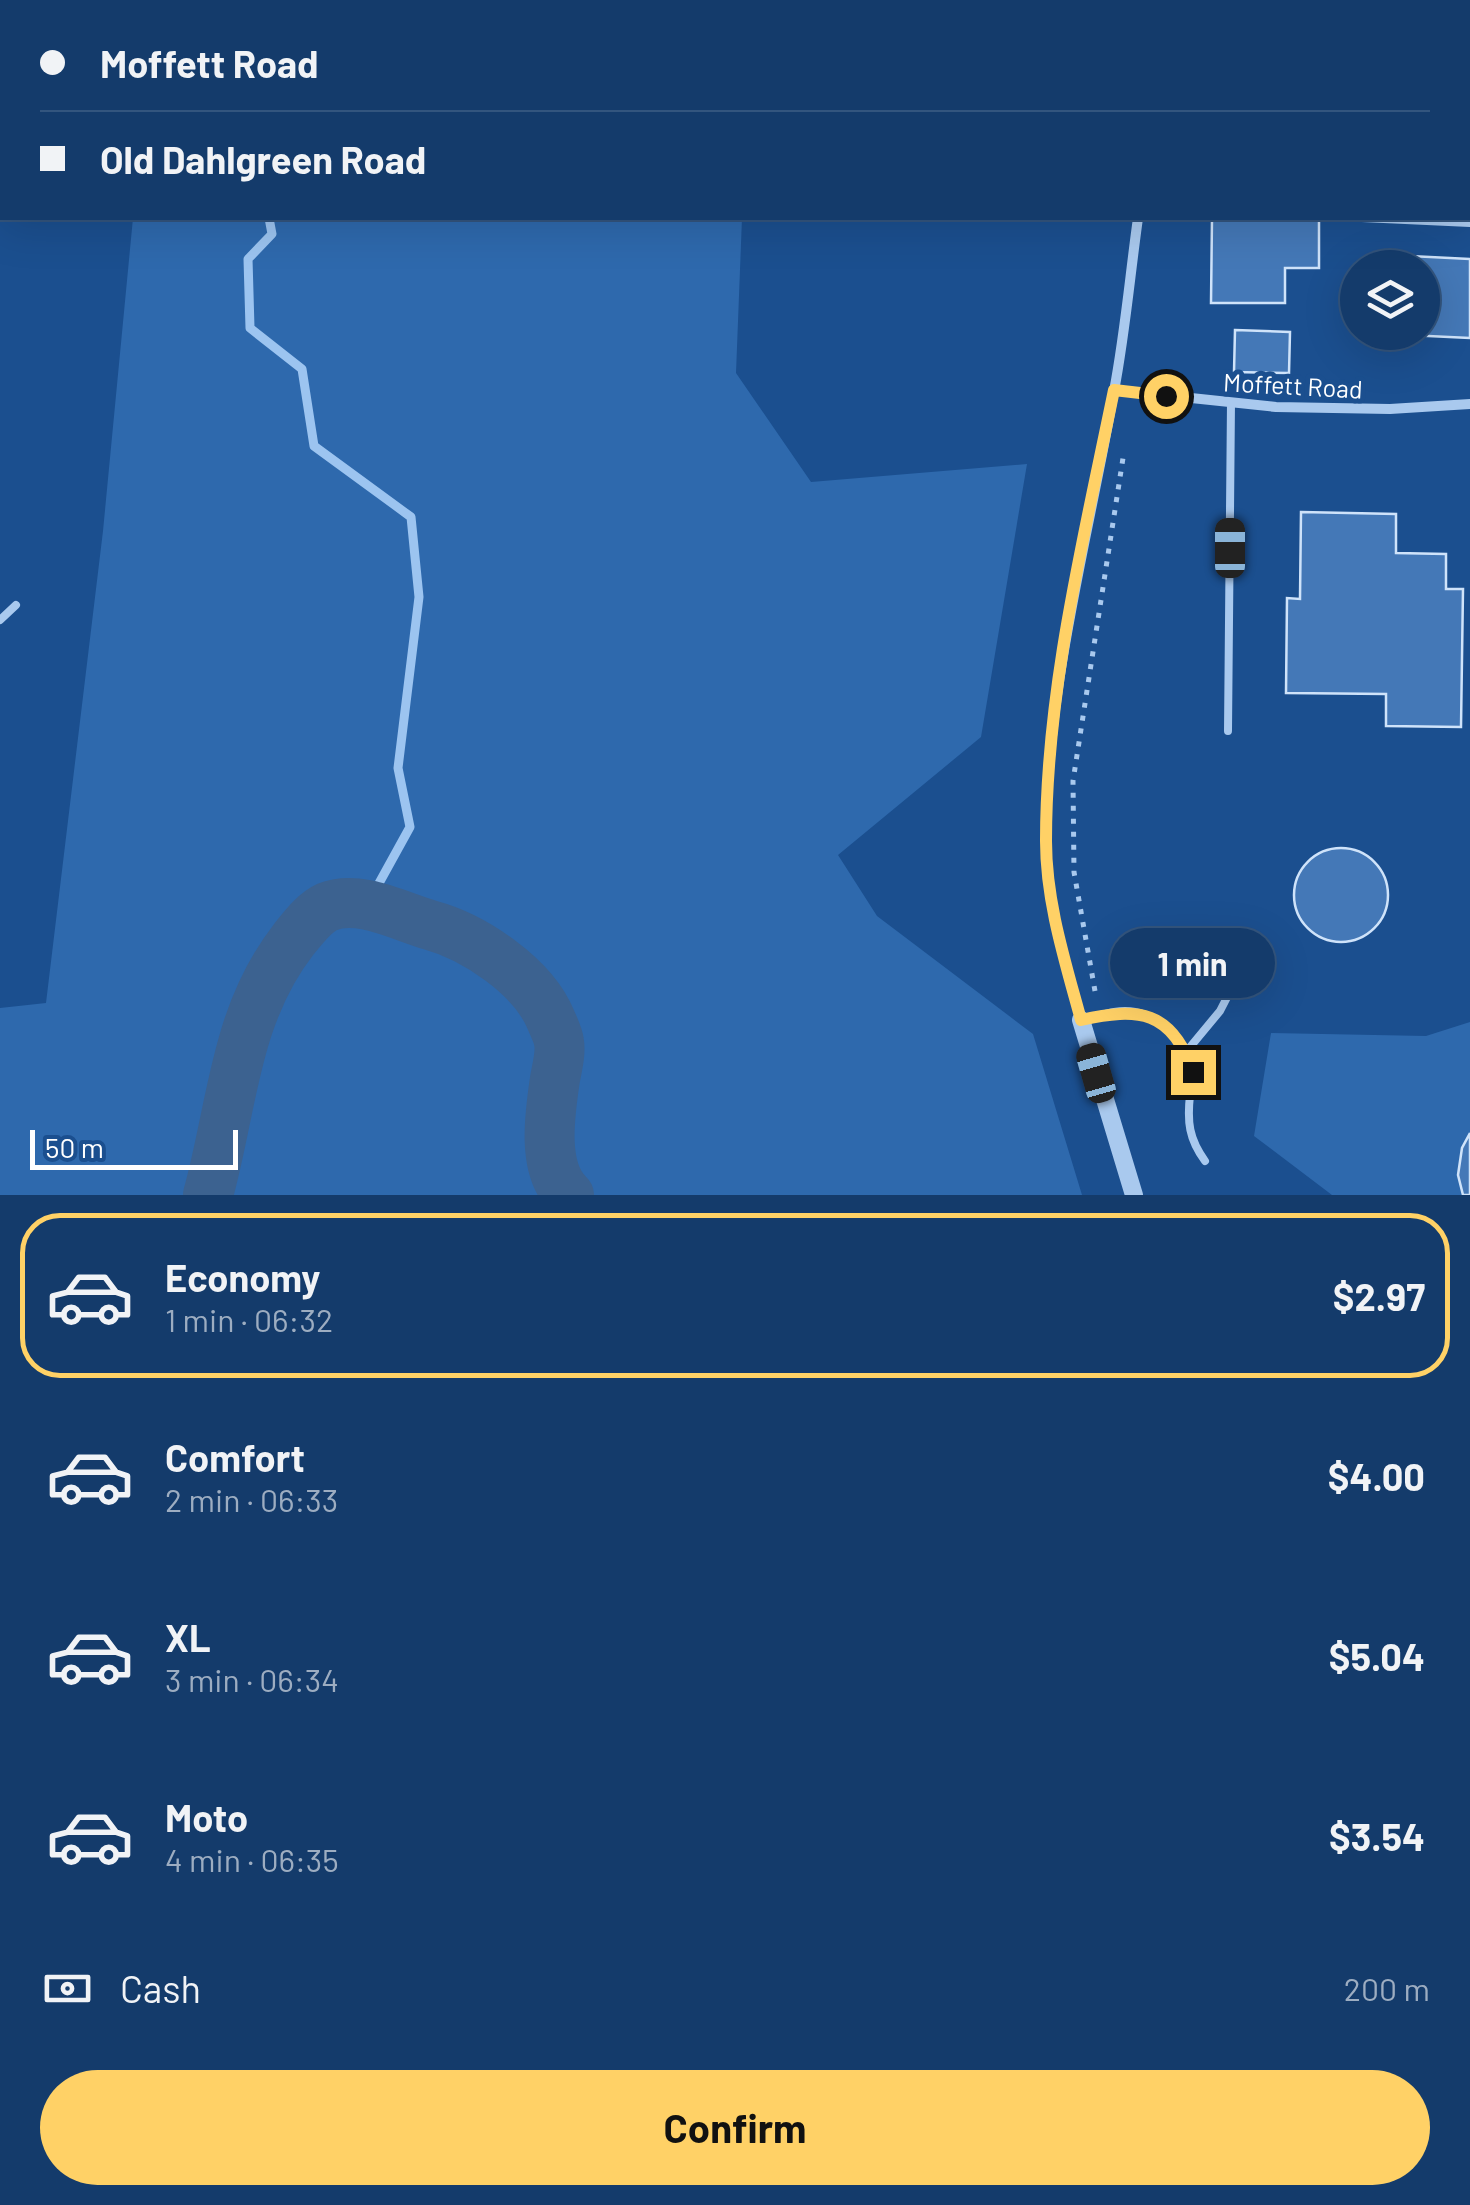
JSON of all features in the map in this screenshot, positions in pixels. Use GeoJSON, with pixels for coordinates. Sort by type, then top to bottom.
{"type":"FeatureCollection","features":[{"type":"Feature","properties":{"kind":"street"},"geometry":{"type":"LineString","coordinates":[[1134,1195],[1055,924],[1046,842],[1056,706],[1080,552],[1114,390],[1138,220]]}},
{"type":"Feature","properties":{"kind":"street","name":"Moffett Road"},"geometry":{"type":"LineString","coordinates":[[1114,390],[1276,407],[1390,409],[1470,404]]}},
{"type":"Feature","properties":{"kind":"lane"},"geometry":{"type":"LineString","coordinates":[[1405,220],[1470,223]]}},
{"type":"Feature","properties":{"kind":"lane"},"geometry":{"type":"LineString","coordinates":[[1228,731],[1231,402]]}},
{"type":"Feature","properties":{"kind":"lane"},"geometry":{"type":"LineString","coordinates":[[0,620],[16,606]]}},
{"type":"Feature","properties":{"kind":"lane"},"geometry":{"type":"LineString","coordinates":[[1186,1052],[1220,1011],[1239,974]]}},
{"type":"Feature","properties":{"kind":"lane"},"geometry":{"type":"LineString","coordinates":[[1081,1020],[1135,1012],[1158,1022],[1179,1040],[1193,1072],[1189,1130],[1205,1162]]}},
{"type":"Feature","properties":{"kind":"path"},"geometry":{"type":"LineString","coordinates":[[1100,1015],[1074,872],[1073,781],[1125,447]]}},
{"type":"Feature","properties":{"kind":"shaded area"},"geometry":{"type":"Polygon","coordinates":[[[133,220],[742,220],[736,373],[811,482],[1027,464],[981,737],[838,855],[877,916],[1033,1034],[1082,1195],[0,1195],[0,1008],[46,1003],[103,531],[133,220]]]}},
{"type":"Feature","properties":{"kind":"shaded area"},"geometry":{"type":"Polygon","coordinates":[[[1470,1022],[1470,1195],[1332,1195],[1254,1136],[1271,1033],[1426,1036],[1470,1022]]]}},
{"type":"Feature","properties":{"kind":"building"},"geometry":{"type":"Polygon","coordinates":[[[1212,220],[1319,220],[1319,268],[1285,268],[1285,303],[1211,303],[1212,220]]]}},
{"type":"Feature","properties":{"kind":"building"},"geometry":{"type":"Polygon","coordinates":[[[1440,258],[1470,259],[1470,338],[1440,337],[1440,258]]]}},
{"type":"Feature","properties":{"kind":"building"},"geometry":{"type":"Polygon","coordinates":[[[1235,330],[1290,332],[1289,373],[1234,372],[1235,330]]]}},
{"type":"Feature","properties":{"kind":"building"},"geometry":{"type":"Polygon","coordinates":[[[1301,512],[1396,514],[1396,553],[1446,554],[1446,589],[1463,589],[1461,727],[1386,726],[1386,694],[1286,693],[1287,598],[1300,599],[1301,512]]]}},
{"type":"Feature","properties":{"kind":"building"},"geometry":{"type":"Polygon","coordinates":[[[1341,848],[1359,851],[1374,862],[1385,877],[1385,913],[1374,928],[1359,939],[1341,942],[1323,939],[1308,928],[1297,913],[1294,895],[1297,877],[1308,862],[1323,851],[1341,848]]]}},
{"type":"Feature","properties":{"kind":"building"},"geometry":{"type":"Polygon","coordinates":[[[1470,1133],[1470,1195],[1463,1195],[1458,1175],[1462,1148],[1470,1133]]]}},
{"type":"Feature","properties":{"kind":"waterway"},"geometry":{"type":"LineString","coordinates":[[269,220],[272,234],[248,259],[250,328],[302,369],[314,446],[411,517],[419,597],[398,768],[410,827],[367,905]]}},
{"type":"Feature","properties":{"kind":"waterway"},"geometry":{"type":"LineString","coordinates":[[208,1195],[247,1030],[274,968],[318,913],[327,907],[352,903],[392,912],[465,939],[500,960],[531,988],[556,1031],[559,1046],[550,1124],[551,1156],[554,1171],[569,1195]]}},
{"type":"Feature","properties":{"kind":"route"},"geometry":{"type":"LineString","coordinates":[[1166,396],[1114,390],[1080,552],[1056,706],[1046,842],[1055,924],[1081,1020],[1114,1012],[1135,1012],[1158,1022],[1179,1040],[1193,1072]]}}]}
